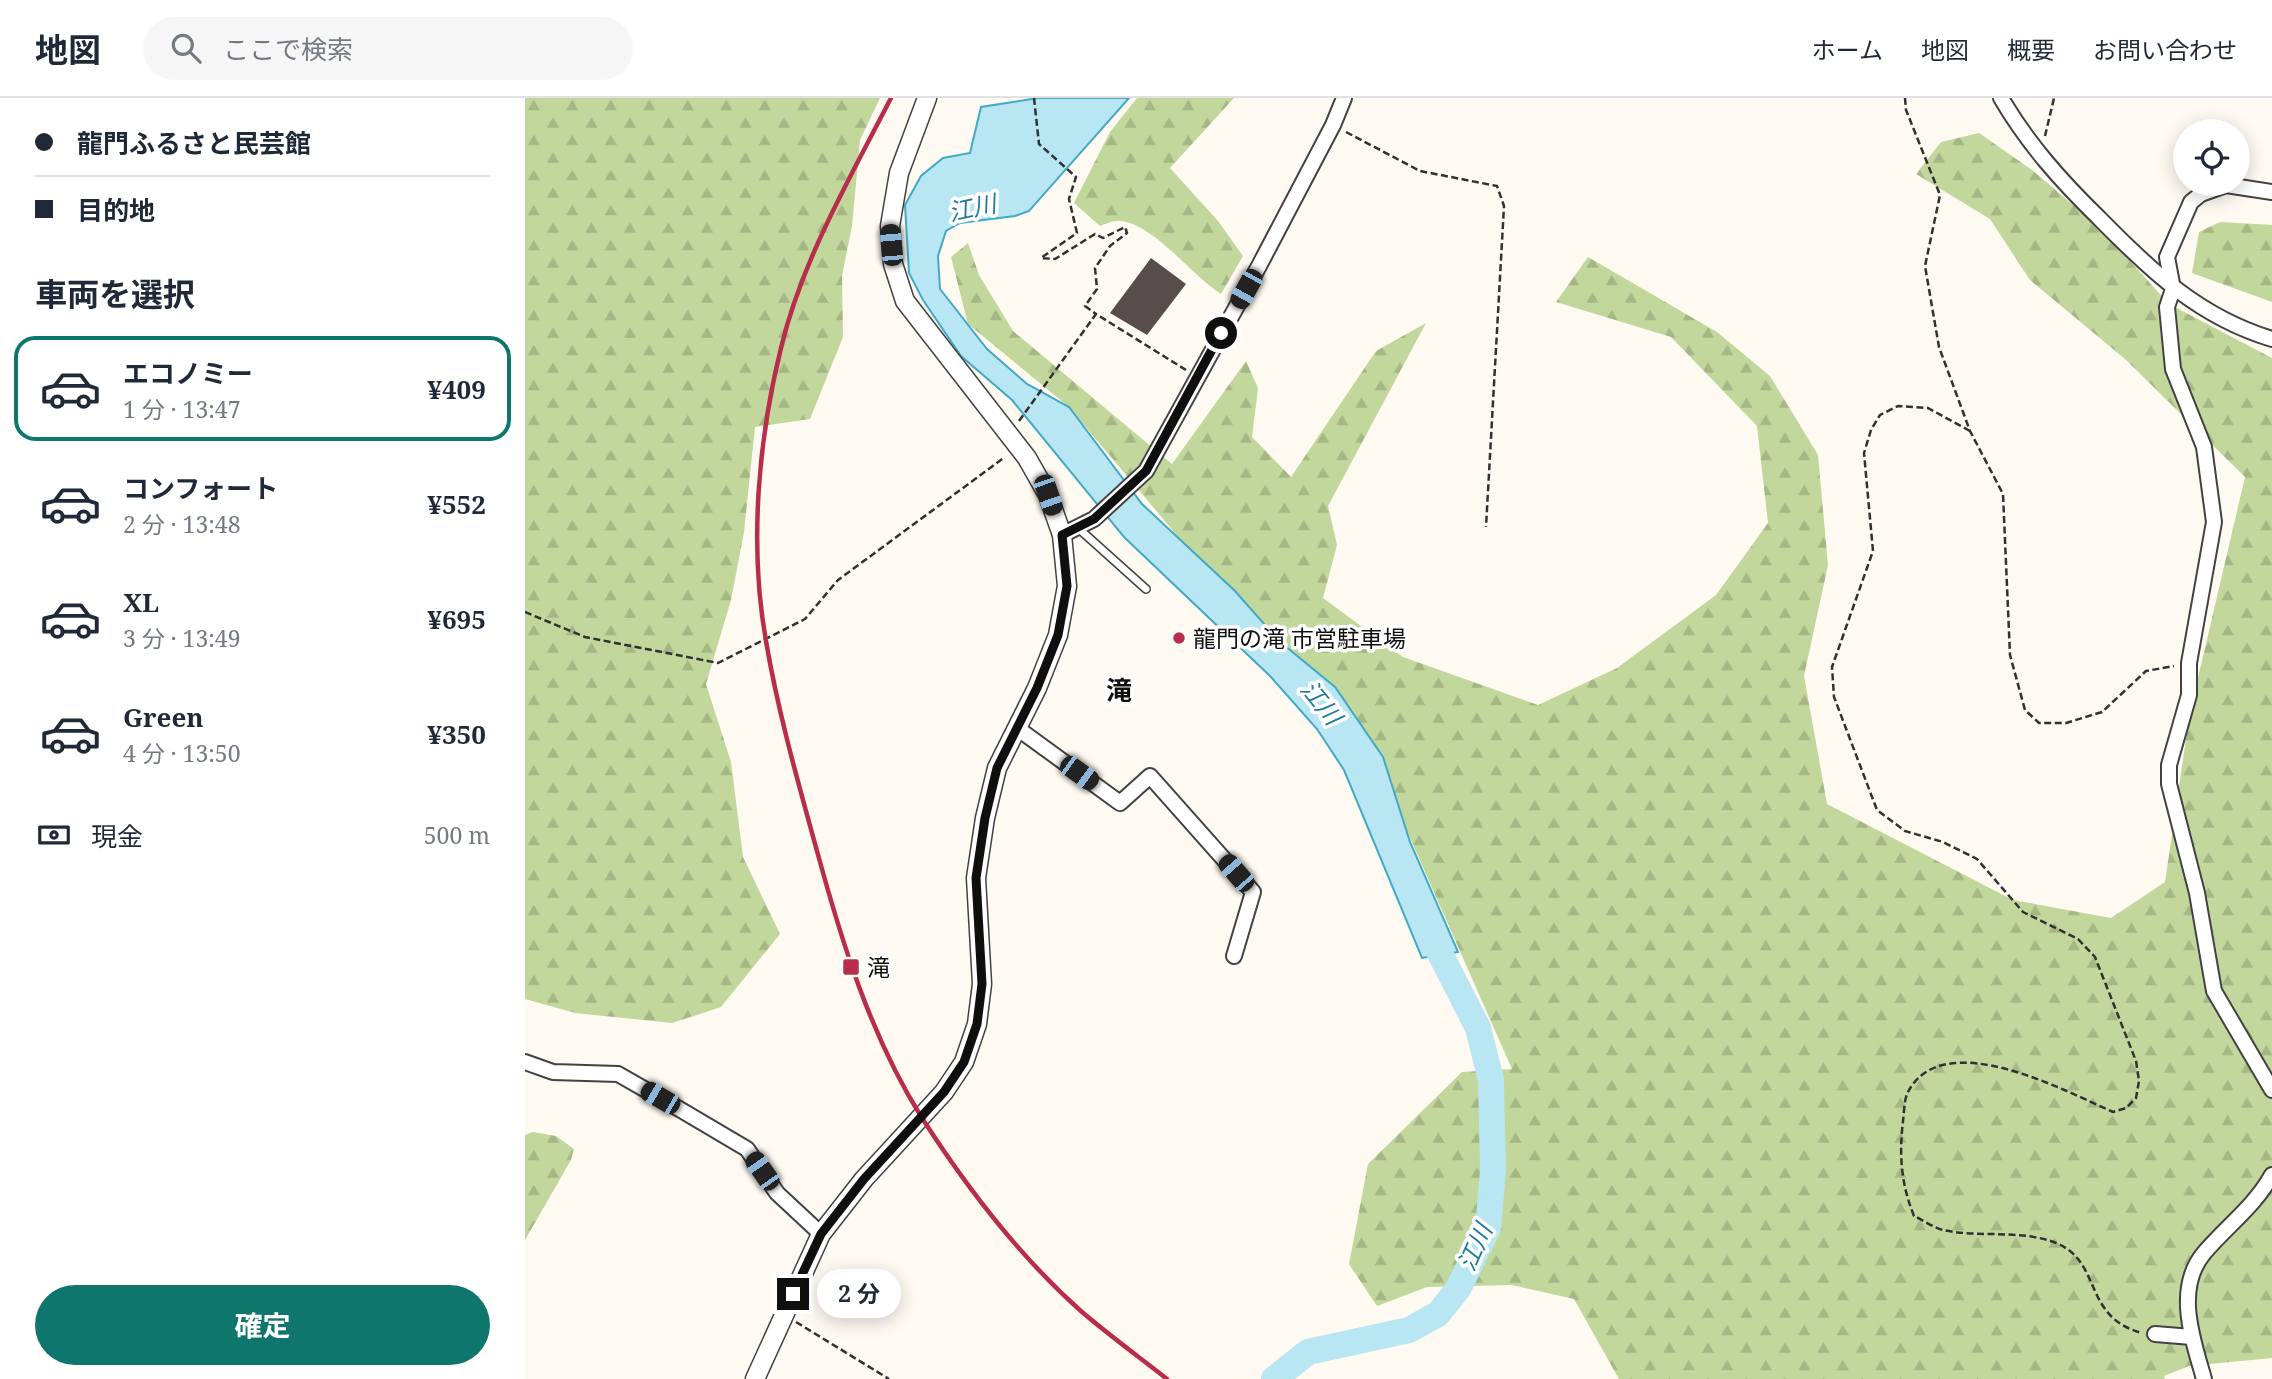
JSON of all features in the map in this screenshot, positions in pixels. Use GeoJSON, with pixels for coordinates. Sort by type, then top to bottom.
{"type":"FeatureCollection","features":[{"type":"Feature","properties":{"kind":"street"},"geometry":{"type":"LineString","coordinates":[[755,1379],[821,1234],[864,1179],[944,1092],[964,1062],[977,1024],[982,984],[976,878],[985,818],[997,768],[1058,635],[1067,586],[1070,531],[1019,448],[905,301],[893,264],[890,226],[899,173],[927,98]]}},
{"type":"Feature","properties":{"kind":"street"},"geometry":{"type":"LineString","coordinates":[[1070,531],[1094,519],[1146,471],[1333,125],[1344,98]]}},
{"type":"Feature","properties":{"kind":"street"},"geometry":{"type":"LineString","coordinates":[[2001,98],[2037,153],[2144,264],[2173,289],[2253,333],[2272,339]]}},
{"type":"Feature","properties":{"kind":"street"},"geometry":{"type":"LineString","coordinates":[[2272,192],[2226,185],[2201,194],[2191,202],[2167,257],[2173,289],[2167,307],[2173,369],[2204,447],[2213,501],[2211,544],[2189,663],[2189,695],[2169,765],[2169,784],[2196,893],[2214,990],[2272,1090]]}},
{"type":"Feature","properties":{"kind":"street"},"geometry":{"type":"LineString","coordinates":[[1017,728],[1120,803],[1150,776],[1253,892],[1234,956]]}},
{"type":"Feature","properties":{"kind":"street"},"geometry":{"type":"LineString","coordinates":[[525,1062],[553,1072],[618,1074],[681,1110],[747,1149],[777,1193],[821,1234]]}},
{"type":"Feature","properties":{"kind":"street"},"geometry":{"type":"LineString","coordinates":[[2204,1379],[2192,1338],[2188,1299],[2196,1267],[2203,1254],[2246,1213],[2272,1175]]}},
{"type":"Feature","properties":{"kind":"street"},"geometry":{"type":"LineString","coordinates":[[2155,1334],[2192,1338]]}},
{"type":"Feature","properties":{"kind":"lane"},"geometry":{"type":"LineString","coordinates":[[1070,531],[1146,589]]}},
{"type":"Feature","properties":{"kind":"path"},"geometry":{"type":"LineString","coordinates":[[1034,98],[1039,145],[1076,177],[1069,199],[1077,233],[1041,258],[1055,259],[1095,233],[1103,238],[1125,227],[1127,233],[1110,246],[1095,268],[1097,289],[1085,306],[1197,376]]}},
{"type":"Feature","properties":{"kind":"path"},"geometry":{"type":"LineString","coordinates":[[1905,98],[1906,110],[1940,195],[1925,266],[1939,347],[1970,431],[2003,494],[2010,655],[2025,710],[2039,723],[2066,723],[2102,712],[2146,671],[2189,663]]}},
{"type":"Feature","properties":{"kind":"path"},"geometry":{"type":"LineString","coordinates":[[2037,153],[2054,98]]}},
{"type":"Feature","properties":{"kind":"path"},"geometry":{"type":"LineString","coordinates":[[1333,125],[1420,171],[1497,186],[1504,206],[1486,527]]}},
{"type":"Feature","properties":{"kind":"path"},"geometry":{"type":"LineString","coordinates":[[1016,425],[1096,314]]}},
{"type":"Feature","properties":{"kind":"path"},"geometry":{"type":"LineString","coordinates":[[1970,431],[1928,408],[1898,406],[1880,415],[1871,430],[1864,453],[1873,551],[1832,667],[1834,697],[1877,810],[1905,831],[1943,842],[1977,859],[2023,912],[2078,939],[2095,957],[2136,1061],[2139,1081],[2136,1098],[2126,1108],[2113,1112],[2021,1072],[1978,1063],[1942,1066],[1917,1080],[1907,1096],[1900,1147],[1903,1187],[1914,1216],[1942,1230],[2035,1237],[2058,1244],[2087,1270],[2109,1316],[2121,1327],[2155,1334]]}},
{"type":"Feature","properties":{"kind":"path"},"geometry":{"type":"LineString","coordinates":[[525,612],[585,637],[718,663],[805,620],[838,580],[1019,448]]}},
{"type":"Feature","properties":{"kind":"path"},"geometry":{"type":"LineString","coordinates":[[784,1315],[889,1379]]}},
{"type":"Feature","properties":{"kind":"green space"},"geometry":{"type":"Polygon","coordinates":[[[525,98],[880,98],[860,140],[852,226],[842,276],[843,337],[810,419],[755,427],[744,532],[731,600],[706,684],[731,762],[743,857],[780,934],[721,1007],[672,1023],[575,1013],[525,999],[525,98]]]}},
{"type":"Feature","properties":{"kind":"green space"},"geometry":{"type":"Polygon","coordinates":[[[1137,98],[1234,98],[1170,168],[1218,221],[1243,256],[1221,294],[1147,231],[1121,221],[1100,226],[1074,203],[1110,132],[1137,98]]]}},
{"type":"Feature","properties":{"kind":"green space"},"geometry":{"type":"Polygon","coordinates":[[[1979,133],[2032,170],[2100,228],[2169,304],[2272,358],[2272,1358],[2189,1366],[2164,1376],[2165,1379],[1619,1379],[1574,1299],[1512,1285],[1427,1287],[1377,1306],[1349,1264],[1368,1164],[1462,1072],[1512,1069],[1403,822],[1335,687],[1279,641],[1179,538],[1069,407],[968,324],[951,257],[968,243],[979,275],[1013,331],[1172,464],[1246,361],[1258,388],[1252,437],[1291,477],[1376,351],[1426,323],[1328,506],[1337,545],[1323,598],[1403,657],[1538,705],[1617,668],[1716,595],[1768,523],[1757,426],[1671,337],[1556,302],[1588,257],[1717,332],[1770,376],[1818,455],[1828,565],[1804,676],[1827,804],[2013,900],[2111,918],[2165,882],[2190,712],[2245,477],[2125,359],[2030,280],[1990,219],[1916,174],[1941,142],[1979,133]]]}},
{"type":"Feature","properties":{"kind":"green space"},"geometry":{"type":"Polygon","coordinates":[[[2220,222],[2272,225],[2272,302],[2192,273],[2199,232],[2220,222]]]}},
{"type":"Feature","properties":{"kind":"green space"},"geometry":{"type":"Polygon","coordinates":[[[533,1132],[556,1136],[574,1149],[571,1160],[525,1240],[525,1135],[533,1132]]]}},
{"type":"Feature","properties":{"kind":"water"},"geometry":{"type":"Polygon","coordinates":[[[1038,98],[1129,98],[1029,211],[1015,216],[960,223],[946,231],[938,256],[940,289],[987,349],[1027,384],[1069,407],[1142,504],[1235,591],[1279,641],[1335,687],[1383,757],[1410,842],[1458,952],[1422,958],[1344,770],[1317,729],[1270,676],[1124,537],[1012,400],[961,356],[923,300],[909,273],[905,205],[921,176],[943,158],[970,153],[981,107],[1038,98]]]}},
{"type":"Feature","properties":{"kind":"building"},"geometry":{"type":"Polygon","coordinates":[[[1151,258],[1186,284],[1147,335],[1110,313],[1151,258]]]}},
{"type":"Feature","properties":{"kind":"waterway","name":"江川"},"geometry":{"type":"LineString","coordinates":[[1274,1379],[1308,1352],[1409,1330],[1438,1314],[1458,1289],[1488,1228],[1493,1171],[1491,1080],[1478,1028],[1424,922]]}},
{"type":"Feature","properties":{"kind":"railway"},"geometry":{"type":"LineString","coordinates":[[891,98],[814,251],[790,315],[773,383],[762,457],[757,531],[761,605],[776,694],[848,955],[873,1022],[904,1087],[957,1170],[1016,1245],[1082,1312],[1167,1379]]}},
{"type":"Feature","properties":{"kind":"place","name":"龍門の滝 市営駐車場"},"geometry":{"type":"Point","coordinates":[1179,638]}},
{"type":"Feature","properties":{"kind":"place","name":"滝"},"geometry":{"type":"Point","coordinates":[851,967]}},
{"type":"Feature","properties":{"kind":"district","name":"滝"},"geometry":{"type":"Point","coordinates":[1119,690]}},
{"type":"Feature","properties":{"kind":"route"},"geometry":{"type":"LineString","coordinates":[[793,1294],[821,1234],[864,1179],[944,1092],[964,1062],[977,1024],[982,984],[976,878],[985,818],[997,768],[1037,688],[1058,635],[1067,586],[1062,535],[1094,519],[1146,471],[1221,333]]}}]}
